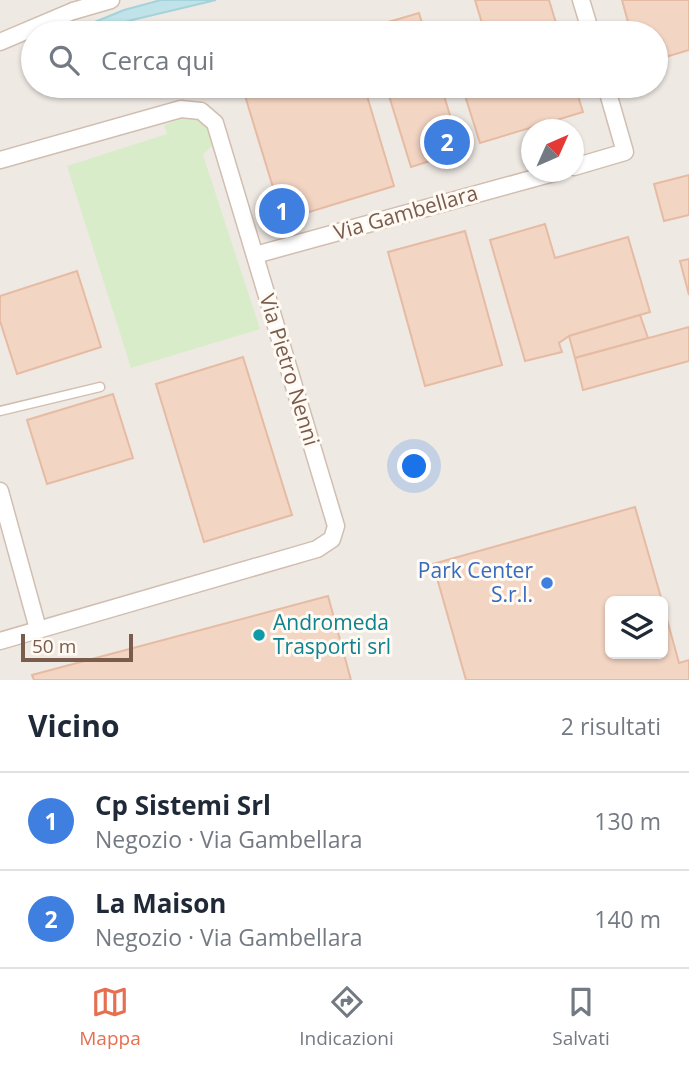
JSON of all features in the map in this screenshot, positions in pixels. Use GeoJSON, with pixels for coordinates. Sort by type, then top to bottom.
{"type":"FeatureCollection","features":[{"type":"Feature","properties":{"kind":"street"},"geometry":{"type":"LineString","coordinates":[[51,21],[73,11],[111,0]]}},
{"type":"Feature","properties":{"kind":"street"},"geometry":{"type":"LineString","coordinates":[[581,0],[587,21]]}},
{"type":"Feature","properties":{"kind":"street"},"geometry":{"type":"LineString","coordinates":[[4,42],[21,34]]}},
{"type":"Feature","properties":{"kind":"street"},"geometry":{"type":"LineString","coordinates":[[584,164],[625,152],[609,98]]}},
{"type":"Feature","properties":{"kind":"street","name":"Via Pietro Nenni"},"geometry":{"type":"LineString","coordinates":[[0,160],[181,109],[201,111],[215,123],[335,526],[332,539],[317,549],[0,641]]}},
{"type":"Feature","properties":{"kind":"street","name":"Via Gambellara"},"geometry":{"type":"LineString","coordinates":[[255,256],[521,182]]}},
{"type":"Feature","properties":{"kind":"street"},"geometry":{"type":"LineString","coordinates":[[0,491],[38,629]]}},
{"type":"Feature","properties":{"kind":"lane"},"geometry":{"type":"LineString","coordinates":[[0,411],[100,387]]}},
{"type":"Feature","properties":{"kind":"shaded area"},"geometry":{"type":"Polygon","coordinates":[[[0,0],[689,0],[689,680],[0,680],[0,0]]]}},
{"type":"Feature","properties":{"kind":"green space"},"geometry":{"type":"Polygon","coordinates":[[[186,117],[204,120],[217,140],[203,155],[260,329],[131,368],[67,166],[167,134],[164,125],[186,117]]]}},
{"type":"Feature","properties":{"kind":"water"},"geometry":{"type":"Polygon","coordinates":[[[161,0],[216,0],[128,21],[97,21],[161,0]]]}},
{"type":"Feature","properties":{"kind":"building"},"geometry":{"type":"Polygon","coordinates":[[[475,0],[549,0],[555,21],[481,21],[475,0]]]}},
{"type":"Feature","properties":{"kind":"building"},"geometry":{"type":"Polygon","coordinates":[[[622,0],[689,0],[689,50],[668,56],[668,21],[628,21],[622,0]]]}},
{"type":"Feature","properties":{"kind":"building"},"geometry":{"type":"Polygon","coordinates":[[[419,13],[421,21],[392,21],[419,13]]]}},
{"type":"Feature","properties":{"kind":"building"},"geometry":{"type":"Polygon","coordinates":[[[246,98],[368,98],[394,186],[283,220],[246,98]]]}},
{"type":"Feature","properties":{"kind":"building"},"geometry":{"type":"Polygon","coordinates":[[[390,98],[445,98],[461,151],[411,167],[390,98]]]}},
{"type":"Feature","properties":{"kind":"building"},"geometry":{"type":"Polygon","coordinates":[[[466,98],[579,98],[583,112],[560,119],[521,119],[521,131],[480,143],[466,98]]]}},
{"type":"Feature","properties":{"kind":"building"},"geometry":{"type":"Polygon","coordinates":[[[689,175],[689,215],[664,221],[654,184],[689,175]]]}},
{"type":"Feature","properties":{"kind":"building"},"geometry":{"type":"Polygon","coordinates":[[[545,224],[555,258],[628,237],[650,312],[569,336],[559,343],[562,352],[525,361],[490,240],[545,224]]]}},
{"type":"Feature","properties":{"kind":"building"},"geometry":{"type":"Polygon","coordinates":[[[465,231],[502,365],[425,386],[388,252],[465,231]]]}},
{"type":"Feature","properties":{"kind":"building"},"geometry":{"type":"Polygon","coordinates":[[[689,259],[689,295],[680,261],[689,259]]]}},
{"type":"Feature","properties":{"kind":"building"},"geometry":{"type":"Polygon","coordinates":[[[77,271],[101,347],[17,374],[0,321],[0,296],[77,271]]]}},
{"type":"Feature","properties":{"kind":"building"},"geometry":{"type":"Polygon","coordinates":[[[640,315],[648,338],[575,358],[569,336],[640,315]]]}},
{"type":"Feature","properties":{"kind":"building"},"geometry":{"type":"Polygon","coordinates":[[[689,327],[689,361],[583,390],[575,358],[689,327]]]}},
{"type":"Feature","properties":{"kind":"building"},"geometry":{"type":"Polygon","coordinates":[[[243,357],[292,515],[204,542],[156,384],[243,357]]]}},
{"type":"Feature","properties":{"kind":"building"},"geometry":{"type":"Polygon","coordinates":[[[113,394],[133,458],[47,484],[27,420],[113,394]]]}},
{"type":"Feature","properties":{"kind":"building","name":"Park Center S.r.l."},"geometry":{"type":"Polygon","coordinates":[[[635,507],[661,596],[605,596],[605,659],[668,659],[668,623],[679,663],[689,660],[689,680],[466,680],[433,564],[635,507]]]}},
{"type":"Feature","properties":{"kind":"building","name":"Andromeda Trasporti srl"},"geometry":{"type":"Polygon","coordinates":[[[328,596],[351,680],[34,680],[32,675],[328,596]]]}},
{"type":"Feature","properties":{"kind":"place","name":"La Maison"},"geometry":{"type":"Point","coordinates":[447,142]}},
{"type":"Feature","properties":{"kind":"place","name":"Cp Sistemi Srl"},"geometry":{"type":"Point","coordinates":[282,211]}},
{"type":"Feature","properties":{"kind":"place","name":"Park Center S.r.l."},"geometry":{"type":"Point","coordinates":[547,583]}},
{"type":"Feature","properties":{"kind":"place","name":"Andromeda Trasporti srl"},"geometry":{"type":"Point","coordinates":[259,635]}}]}
